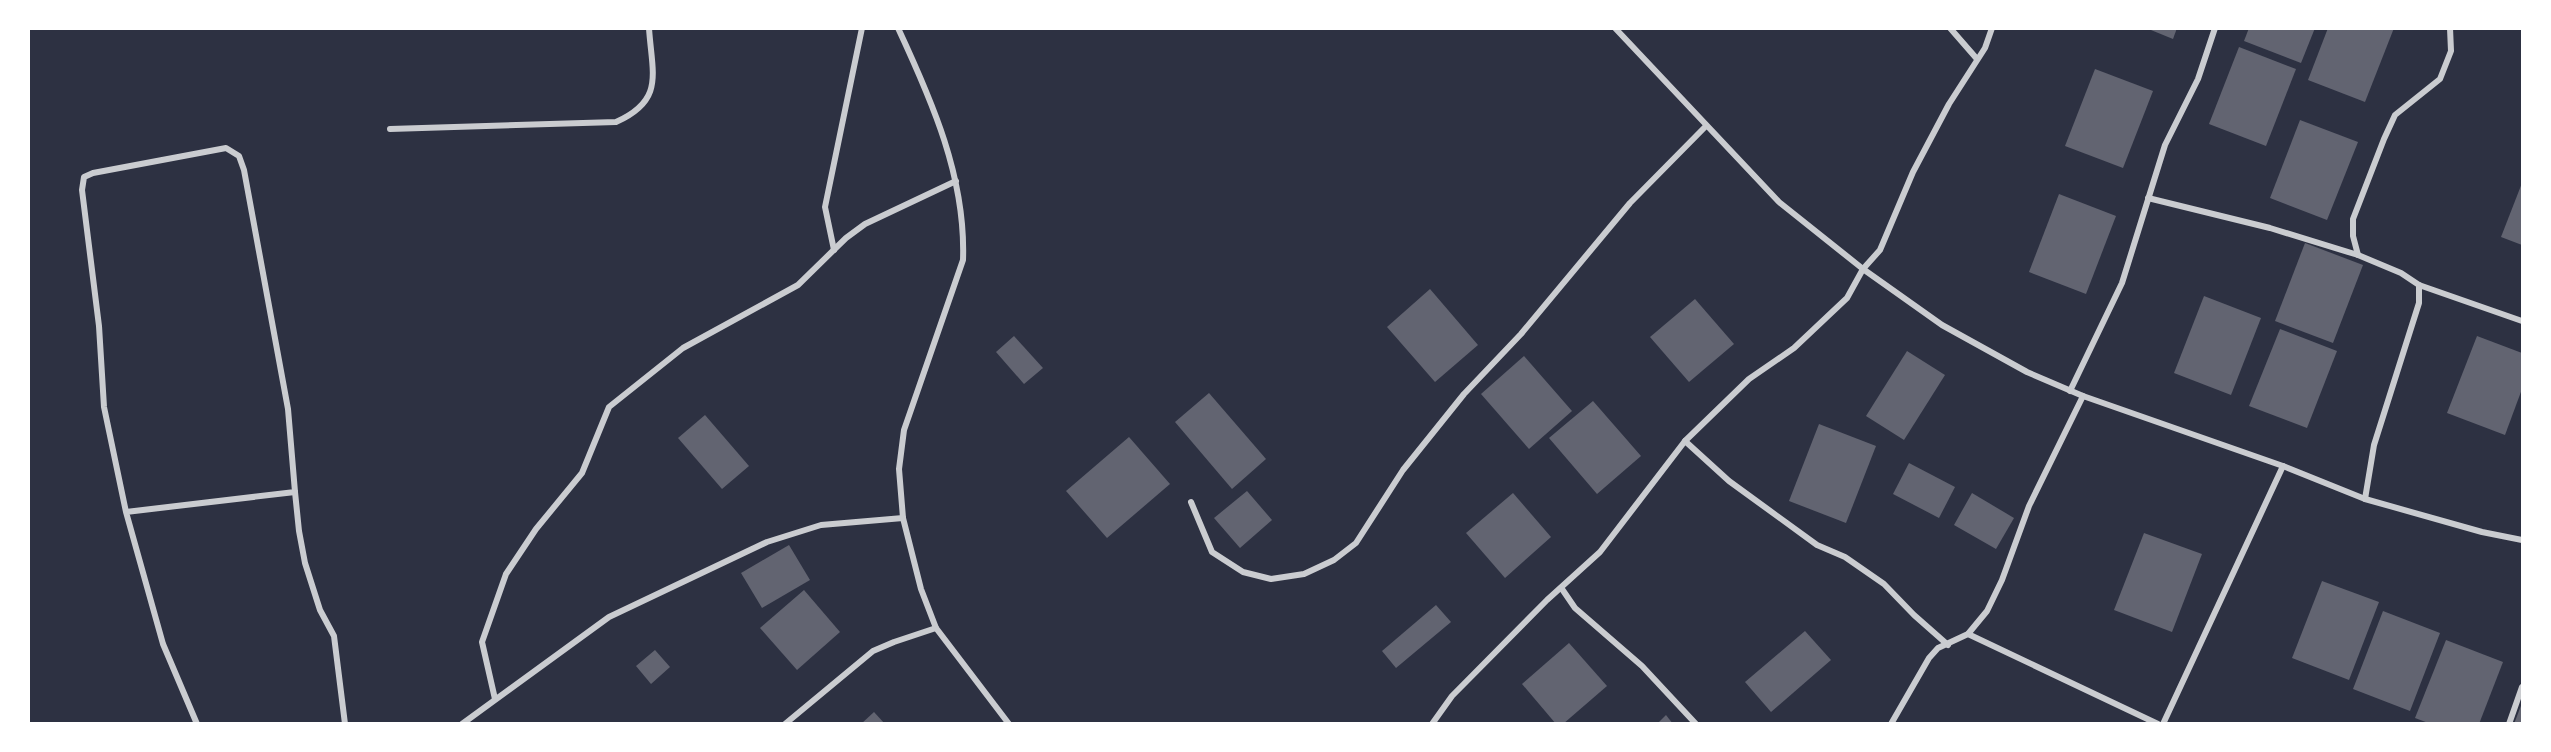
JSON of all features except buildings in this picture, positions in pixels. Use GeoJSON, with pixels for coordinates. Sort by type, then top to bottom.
{"type":"FeatureCollection","features":[{"type":"Feature","properties":{"kind":"street"},"geometry":{"type":"LineString","coordinates":[[390,129],[616,122],[636,113],[649,98],[653,81],[649,28]]}},
{"type":"Feature","properties":{"kind":"street"},"geometry":{"type":"LineString","coordinates":[[834,250],[825,207],[862,28]]}},
{"type":"Feature","properties":{"kind":"street"},"geometry":{"type":"LineString","coordinates":[[898,28],[929,96],[956,181],[964,235],[963,260],[904,430],[898,469],[903,518],[921,589],[936,628],[1009,723]]}},
{"type":"Feature","properties":{"kind":"street"},"geometry":{"type":"LineString","coordinates":[[1615,28],[1779,202],[1863,269],[1942,325],[2027,372],[2083,396],[2283,466],[2365,500],[2482,532],[2523,540]]}},
{"type":"Feature","properties":{"kind":"street"},"geometry":{"type":"LineString","coordinates":[[1950,28],[1977,59]]}},
{"type":"Feature","properties":{"kind":"street"},"geometry":{"type":"LineString","coordinates":[[1432,723],[1452,696],[1547,600],[1562,589],[1600,552],[1685,441],[1749,379],[1794,348],[1824,323],[1847,298],[1863,269],[1880,250],[1926,148],[1949,104],[1985,48],[1992,28]]}},
{"type":"Feature","properties":{"kind":"street"},"geometry":{"type":"LineString","coordinates":[[2070,391],[2122,283],[2165,145],[2198,80],[2215,28]]}},
{"type":"Feature","properties":{"kind":"street"},"geometry":{"type":"LineString","coordinates":[[2358,255],[2353,236],[2353,219],[2384,139],[2395,115],[2440,79],[2451,51],[2450,28]]}},
{"type":"Feature","properties":{"kind":"street"},"geometry":{"type":"LineString","coordinates":[[1191,502],[1212,552],[1243,573],[1271,579],[1293,576],[1304,574],[1334,560],[1356,543],[1403,470],[1464,394],[1521,334],[1630,203],[1706,126]]}},
{"type":"Feature","properties":{"kind":"street"},"geometry":{"type":"LineString","coordinates":[[197,723],[163,644],[126,512],[104,407],[99,326],[82,190],[84,177],[93,173],[226,148],[239,156],[244,170],[288,409],[299,531],[305,562],[320,610],[334,636],[345,723]]}},
{"type":"Feature","properties":{"kind":"street"},"geometry":{"type":"LineString","coordinates":[[495,699],[482,642],[506,574],[536,529],[582,473],[609,407],[683,348],[798,285],[846,238],[865,224],[956,181]]}},
{"type":"Feature","properties":{"kind":"street"},"geometry":{"type":"LineString","coordinates":[[2148,198],[2270,228],[2358,255],[2401,273],[2419,285],[2523,321]]}},
{"type":"Feature","properties":{"kind":"street"},"geometry":{"type":"LineString","coordinates":[[2365,500],[2374,445],[2419,303],[2419,285]]}},
{"type":"Feature","properties":{"kind":"street"},"geometry":{"type":"LineString","coordinates":[[1891,723],[1929,658],[1938,648],[1968,634],[1992,602],[2029,506],[2083,396]]}},
{"type":"Feature","properties":{"kind":"street"},"geometry":{"type":"LineString","coordinates":[[1685,441],[1729,480],[1817,545],[1845,557],[1884,584],[1948,645]]}},
{"type":"Feature","properties":{"kind":"street"},"geometry":{"type":"LineString","coordinates":[[2163,723],[2283,466]]}},
{"type":"Feature","properties":{"kind":"street"},"geometry":{"type":"LineString","coordinates":[[126,512],[295,492]]}},
{"type":"Feature","properties":{"kind":"street"},"geometry":{"type":"LineString","coordinates":[[462,723],[609,618],[767,542],[821,525],[903,518]]}},
{"type":"Feature","properties":{"kind":"street"},"geometry":{"type":"LineString","coordinates":[[1562,589],[1575,608],[1642,666],[1696,723]]}},
{"type":"Feature","properties":{"kind":"street"},"geometry":{"type":"LineString","coordinates":[[785,723],[873,651],[936,628]]}},
{"type":"Feature","properties":{"kind":"street"},"geometry":{"type":"LineString","coordinates":[[1968,634],[2158,723]]}},
{"type":"Feature","properties":{"kind":"street"},"geometry":{"type":"LineString","coordinates":[[2509,723],[2523,687]]}}]}
